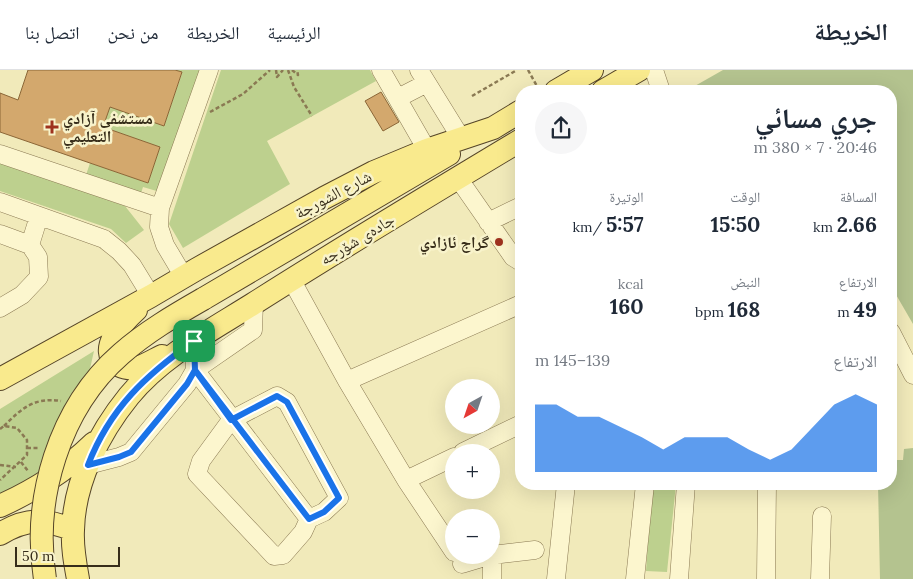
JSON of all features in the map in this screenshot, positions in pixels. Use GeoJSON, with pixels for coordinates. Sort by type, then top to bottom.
{"type":"FeatureCollection","features":[{"type":"Feature","properties":{"kind":"main road"},"geometry":{"type":"LineString","coordinates":[[566,85],[592,70]]}},
{"type":"Feature","properties":{"kind":"main road"},"geometry":{"type":"LineString","coordinates":[[614,85],[639,70]]}},
{"type":"Feature","properties":{"kind":"main road","name":"شارع الشورجة"},"geometry":{"type":"LineString","coordinates":[[152,295],[374,172],[427,150],[493,128],[515,115]]}},
{"type":"Feature","properties":{"kind":"main road"},"geometry":{"type":"LineString","coordinates":[[45,579],[42,544],[45,499],[55,458],[70,420],[91,387],[119,355],[156,327],[493,128]]}},
{"type":"Feature","properties":{"kind":"main road","name":"جادەی شۆرجە"},"geometry":{"type":"LineString","coordinates":[[194,341],[291,279],[515,144]]}},
{"type":"Feature","properties":{"kind":"main road"},"geometry":{"type":"LineString","coordinates":[[152,295],[118,329],[111,347],[113,360],[121,366],[131,369],[137,368],[194,341]]}},
{"type":"Feature","properties":{"kind":"main road"},"geometry":{"type":"LineString","coordinates":[[0,379],[152,295]]}},
{"type":"Feature","properties":{"kind":"main road"},"geometry":{"type":"LineString","coordinates":[[78,579],[72,530],[76,502],[88,465],[105,431],[120,408],[141,383],[194,341]]}},
{"type":"Feature","properties":{"kind":"main road"},"geometry":{"type":"LineString","coordinates":[[0,506],[54,478],[78,459],[105,431]]}},
{"type":"Feature","properties":{"kind":"main road"},"geometry":{"type":"LineString","coordinates":[[0,534],[14,526],[34,521],[50,521],[72,530]]}},
{"type":"Feature","properties":{"kind":"street"},"geometry":{"type":"LineString","coordinates":[[184,277],[166,245],[159,227],[160,208],[209,70]]}},
{"type":"Feature","properties":{"kind":"street"},"geometry":{"type":"LineString","coordinates":[[381,70],[427,150]]}},
{"type":"Feature","properties":{"kind":"street"},"geometry":{"type":"LineString","coordinates":[[654,70],[659,85]]}},
{"type":"Feature","properties":{"kind":"street"},"geometry":{"type":"LineString","coordinates":[[398,98],[423,76],[461,138]]}},
{"type":"Feature","properties":{"kind":"street"},"geometry":{"type":"LineString","coordinates":[[0,154],[160,208]]}},
{"type":"Feature","properties":{"kind":"street"},"geometry":{"type":"LineString","coordinates":[[458,178],[515,258]]}},
{"type":"Feature","properties":{"kind":"street"},"geometry":{"type":"LineString","coordinates":[[0,202],[104,239],[132,265],[152,295]]}},
{"type":"Feature","properties":{"kind":"street"},"geometry":{"type":"LineString","coordinates":[[488,222],[515,209]]}},
{"type":"Feature","properties":{"kind":"street"},"geometry":{"type":"LineString","coordinates":[[30,245],[39,216]]}},
{"type":"Feature","properties":{"kind":"street"},"geometry":{"type":"LineString","coordinates":[[0,234],[30,245],[38,257],[40,277],[22,294],[0,308]]}},
{"type":"Feature","properties":{"kind":"street"},"geometry":{"type":"LineString","coordinates":[[291,279],[347,381],[406,480],[445,540]]}},
{"type":"Feature","properties":{"kind":"street"},"geometry":{"type":"LineString","coordinates":[[88,465],[131,452],[187,384],[195,370],[253,330],[254,303]]}},
{"type":"Feature","properties":{"kind":"street"},"geometry":{"type":"LineString","coordinates":[[347,381],[515,307]]}},
{"type":"Feature","properties":{"kind":"street"},"geometry":{"type":"LineString","coordinates":[[194,341],[195,370],[231,420],[309,519]]}},
{"type":"Feature","properties":{"kind":"street"},"geometry":{"type":"LineString","coordinates":[[897,344],[913,375]]}},
{"type":"Feature","properties":{"kind":"street"},"geometry":{"type":"LineString","coordinates":[[277,396],[287,402],[339,498],[324,512],[309,519],[303,532],[283,555],[274,556],[197,474],[201,461],[231,420],[277,396]]}},
{"type":"Feature","properties":{"kind":"street"},"geometry":{"type":"LineString","coordinates":[[480,444],[515,427]]}},
{"type":"Feature","properties":{"kind":"street"},"geometry":{"type":"LineString","coordinates":[[406,480],[445,461]]}},
{"type":"Feature","properties":{"kind":"street"},"geometry":{"type":"LineString","coordinates":[[556,579],[565,490]]}},
{"type":"Feature","properties":{"kind":"street"},"geometry":{"type":"LineString","coordinates":[[635,579],[644,490]]}},
{"type":"Feature","properties":{"kind":"street"},"geometry":{"type":"LineString","coordinates":[[679,579],[686,490]]}},
{"type":"Feature","properties":{"kind":"street"},"geometry":{"type":"LineString","coordinates":[[766,579],[767,490]]}},
{"type":"Feature","properties":{"kind":"street"},"geometry":{"type":"LineString","coordinates":[[820,579],[822,516]]}},
{"type":"Feature","properties":{"kind":"street"},"geometry":{"type":"LineString","coordinates":[[500,554],[534,550]]}},
{"type":"Feature","properties":{"kind":"street"},"geometry":{"type":"LineString","coordinates":[[492,564],[492,579]]}},
{"type":"Feature","properties":{"kind":"path"},"geometry":{"type":"LineString","coordinates":[[195,110],[206,113],[229,102],[248,90],[270,70]]}},
{"type":"Feature","properties":{"kind":"path"},"geometry":{"type":"LineString","coordinates":[[276,70],[277,77],[283,70]]}},
{"type":"Feature","properties":{"kind":"path"},"geometry":{"type":"LineString","coordinates":[[290,70],[298,75],[297,70]]}},
{"type":"Feature","properties":{"kind":"path"},"geometry":{"type":"LineString","coordinates":[[290,70],[294,87],[312,116]]}},
{"type":"Feature","properties":{"kind":"path"},"geometry":{"type":"LineString","coordinates":[[472,96],[517,70]]}},
{"type":"Feature","properties":{"kind":"path"},"geometry":{"type":"LineString","coordinates":[[528,70],[537,85]]}},
{"type":"Feature","properties":{"kind":"path"},"geometry":{"type":"LineString","coordinates":[[0,429],[15,414],[34,402],[51,400],[69,404]]}},
{"type":"Feature","properties":{"kind":"path"},"geometry":{"type":"LineString","coordinates":[[0,480],[27,455],[27,440],[17,428],[4,426]]}},
{"type":"Feature","properties":{"kind":"path"},"geometry":{"type":"LineString","coordinates":[[0,465],[16,467]]}},
{"type":"Feature","properties":{"kind":"green space"},"geometry":{"type":"Polygon","coordinates":[[[175,70],[201,70],[160,192],[143,187],[141,193],[86,175],[90,163],[148,183],[160,147],[103,127],[110,107],[164,126],[182,73],[175,70]]]}},
{"type":"Feature","properties":{"kind":"green space"},"geometry":{"type":"Polygon","coordinates":[[[221,70],[370,70],[376,81],[267,141],[290,184],[183,248],[169,224],[221,70]]]}},
{"type":"Feature","properties":{"kind":"green space"},"geometry":{"type":"Polygon","coordinates":[[[723,70],[913,70],[913,324],[897,296],[897,85],[697,85],[723,70]]]}},
{"type":"Feature","properties":{"kind":"green space"},"geometry":{"type":"Polygon","coordinates":[[[0,162],[125,206],[144,230],[126,243],[111,229],[0,191],[0,162]]]}},
{"type":"Feature","properties":{"kind":"green space"},"geometry":{"type":"Polygon","coordinates":[[[94,351],[87,382],[42,470],[0,496],[0,409],[94,351]]]}},
{"type":"Feature","properties":{"kind":"green space"},"geometry":{"type":"Polygon","coordinates":[[[913,448],[913,579],[880,579],[878,490],[897,490],[897,460],[903,460],[904,449],[913,448]]]}},
{"type":"Feature","properties":{"kind":"green space"},"geometry":{"type":"Polygon","coordinates":[[[652,490],[675,490],[667,572],[646,571],[652,490]]]}},
{"type":"Feature","properties":{"kind":"building","name":"مستشفى آزادي التعليمي"},"geometry":{"type":"Polygon","coordinates":[[[28,70],[175,70],[182,72],[164,126],[110,107],[103,127],[160,147],[148,183],[0,132],[0,93],[18,100],[28,70]]]}},
{"type":"Feature","properties":{"kind":"building"},"geometry":{"type":"Polygon","coordinates":[[[381,92],[399,122],[383,131],[365,101],[381,92]]]}},
{"type":"Feature","properties":{"kind":"place","name":"مستشفى آزادي التعليمي"},"geometry":{"type":"Point","coordinates":[52,127]}},
{"type":"Feature","properties":{"kind":"place","name":"گراج ئازادي"},"geometry":{"type":"Point","coordinates":[499,242]}},
{"type":"Feature","properties":{"kind":"route"},"geometry":{"type":"LineString","coordinates":[[194,341],[152,373],[130,395],[105,431],[88,465],[131,452],[187,384],[195,370],[231,420],[309,519],[324,512],[339,498],[287,402],[277,396],[231,420],[195,370],[194,341]]}}]}
